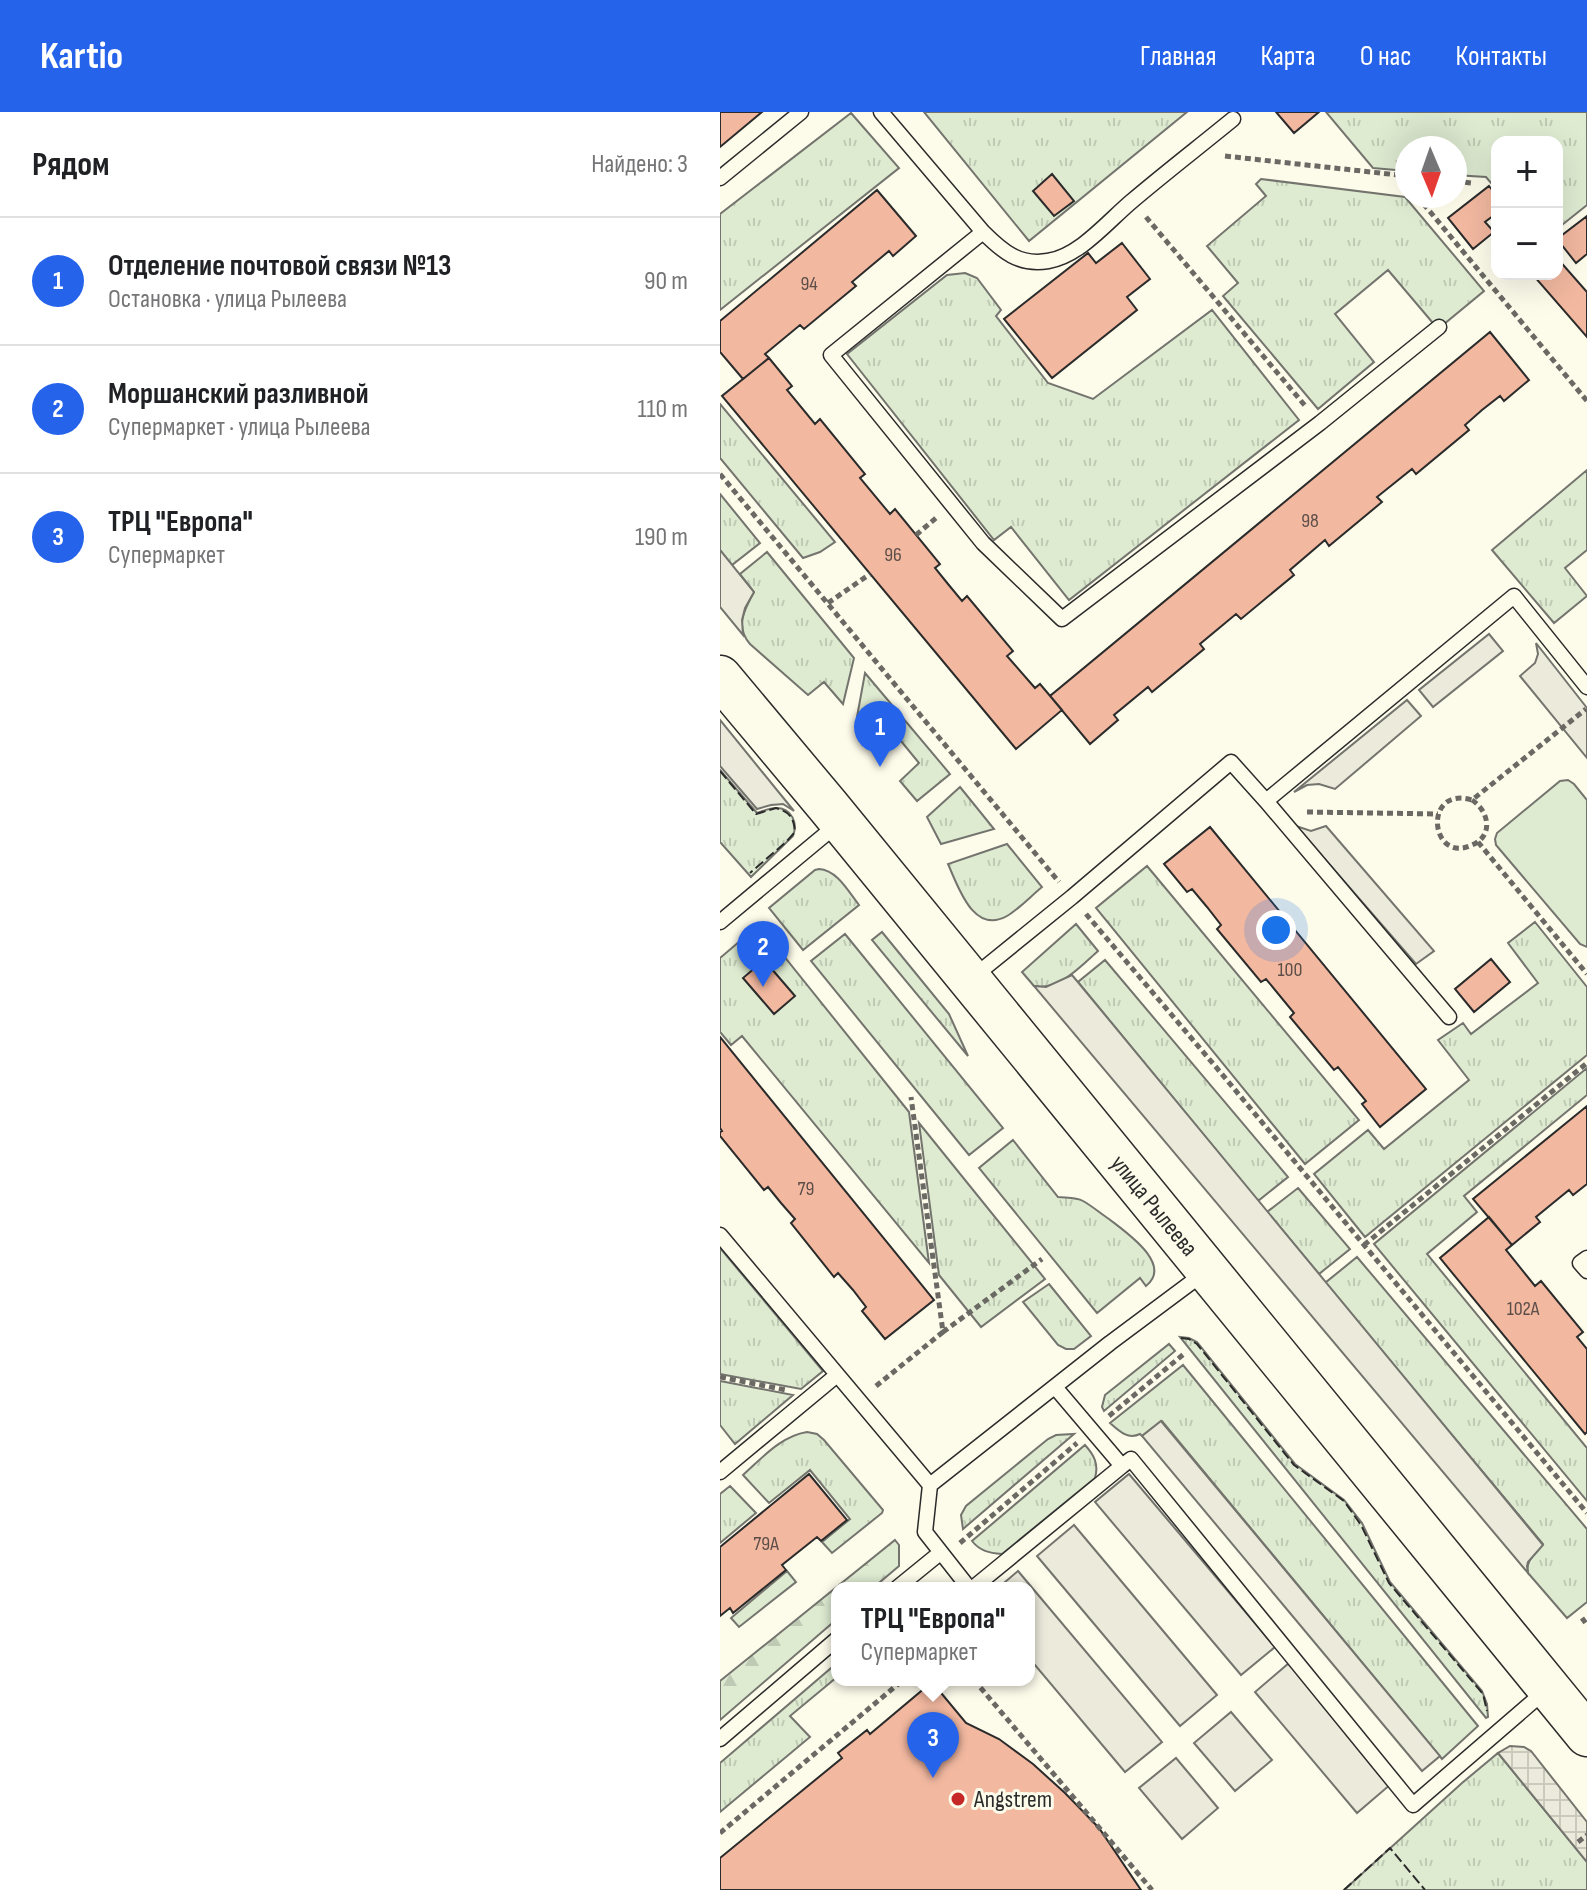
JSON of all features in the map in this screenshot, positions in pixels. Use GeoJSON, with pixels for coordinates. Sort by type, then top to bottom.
{"type":"FeatureCollection","features":[{"type":"Feature","properties":{"kind":"main road","name":"улица Рылеева"},"geometry":{"type":"LineString","coordinates":[[720,677],[1587,1735]]}},
{"type":"Feature","properties":{"kind":"lane"},"geometry":{"type":"LineString","coordinates":[[720,178],[801,112]]}},
{"type":"Feature","properties":{"kind":"lane"},"geometry":{"type":"LineString","coordinates":[[881,112],[1001,251],[1023,260],[1047,261],[1073,252],[1233,119]]}},
{"type":"Feature","properties":{"kind":"lane"},"geometry":{"type":"LineString","coordinates":[[983,232],[831,355],[983,543],[1062,619],[1320,423],[1439,327]]}},
{"type":"Feature","properties":{"kind":"lane"},"geometry":{"type":"LineString","coordinates":[[1271,807],[1514,596],[1587,687]]}},
{"type":"Feature","properties":{"kind":"lane"},"geometry":{"type":"LineString","coordinates":[[970,979],[1231,762],[1449,1017]]}},
{"type":"Feature","properties":{"kind":"lane"},"geometry":{"type":"LineString","coordinates":[[720,922],[841,822]]}},
{"type":"Feature","properties":{"kind":"lane"},"geometry":{"type":"LineString","coordinates":[[720,1235],[930,1485]]}},
{"type":"Feature","properties":{"kind":"lane"},"geometry":{"type":"LineString","coordinates":[[1587,1258],[1580,1263],[1587,1271]]}},
{"type":"Feature","properties":{"kind":"lane"},"geometry":{"type":"LineString","coordinates":[[966,1582],[925,1532],[930,1485],[1110,1343],[1208,1271]]}},
{"type":"Feature","properties":{"kind":"lane"},"geometry":{"type":"LineString","coordinates":[[720,1472],[837,1375]]}},
{"type":"Feature","properties":{"kind":"lane"},"geometry":{"type":"LineString","coordinates":[[1055,1387],[1122,1466]]}},
{"type":"Feature","properties":{"kind":"lane"},"geometry":{"type":"LineString","coordinates":[[978,1582],[1131,1459],[1413,1805],[1549,1689]]}},
{"type":"Feature","properties":{"kind":"lane"},"geometry":{"type":"LineString","coordinates":[[905,1582],[942,1555]]}},
{"type":"Feature","properties":{"kind":"lane"},"geometry":{"type":"LineString","coordinates":[[720,1739],[831,1644]]}},
{"type":"Feature","properties":{"kind":"path"},"geometry":{"type":"LineString","coordinates":[[1192,153],[1395,175]]}},
{"type":"Feature","properties":{"kind":"path"},"geometry":{"type":"LineString","coordinates":[[1467,182],[1471,183]]}},
{"type":"Feature","properties":{"kind":"path"},"geometry":{"type":"LineString","coordinates":[[1132,201],[1320,423]]}},
{"type":"Feature","properties":{"kind":"path"},"geometry":{"type":"LineString","coordinates":[[1427,208],[1587,401]]}},
{"type":"Feature","properties":{"kind":"path"},"geometry":{"type":"LineString","coordinates":[[720,474],[1587,1513]]}},
{"type":"Feature","properties":{"kind":"path"},"geometry":{"type":"LineString","coordinates":[[828,603],[870,574]]}},
{"type":"Feature","properties":{"kind":"path"},"geometry":{"type":"LineString","coordinates":[[1472,800],[1587,708]]}},
{"type":"Feature","properties":{"kind":"path"},"geometry":{"type":"LineString","coordinates":[[1452,800],[1472,800],[1482,808],[1486,820],[1485,832],[1478,842],[1466,847],[1453,846],[1439,834],[1438,814],[1452,800]]}},
{"type":"Feature","properties":{"kind":"path"},"geometry":{"type":"LineString","coordinates":[[1271,807],[1438,814]]}},
{"type":"Feature","properties":{"kind":"path"},"geometry":{"type":"LineString","coordinates":[[1478,842],[1587,974]]}},
{"type":"Feature","properties":{"kind":"path"},"geometry":{"type":"LineString","coordinates":[[1364,1245],[1587,1063]]}},
{"type":"Feature","properties":{"kind":"path"},"geometry":{"type":"LineString","coordinates":[[911,1097],[943,1332]]}},
{"type":"Feature","properties":{"kind":"path"},"geometry":{"type":"LineString","coordinates":[[858,1400],[1042,1259]]}},
{"type":"Feature","properties":{"kind":"path"},"geometry":{"type":"LineString","coordinates":[[942,1555],[1185,1353]]}},
{"type":"Feature","properties":{"kind":"path"},"geometry":{"type":"LineString","coordinates":[[720,1377],[813,1395]]}},
{"type":"Feature","properties":{"kind":"path"},"geometry":{"type":"LineString","coordinates":[[1582,1618],[1587,1625]]}},
{"type":"Feature","properties":{"kind":"path"},"geometry":{"type":"LineString","coordinates":[[720,1833],[896,1686]]}},
{"type":"Feature","properties":{"kind":"path"},"geometry":{"type":"LineString","coordinates":[[979,1686],[1152,1890]]}},
{"type":"Feature","properties":{"kind":"path"},"geometry":{"type":"LineString","coordinates":[[1578,1842],[1587,1835]]}},
{"type":"Feature","properties":{"kind":"green space"},"geometry":{"type":"Polygon","coordinates":[[[924,112],[1187,112],[1029,241],[924,112]]]}},
{"type":"Feature","properties":{"kind":"green space"},"geometry":{"type":"Polygon","coordinates":[[[1326,112],[1587,112],[1587,205],[1563,224],[1563,136],[1491,136],[1491,183],[1486,177],[1467,176],[1467,136],[1395,136],[1395,170],[1373,168],[1326,112]]]}},
{"type":"Feature","properties":{"kind":"green space"},"geometry":{"type":"Polygon","coordinates":[[[851,113],[899,168],[720,310],[720,214],[851,113]]]}},
{"type":"Feature","properties":{"kind":"green space"},"geometry":{"type":"Polygon","coordinates":[[[1261,179],[1395,196],[1395,208],[1414,208],[1484,291],[1438,329],[1388,270],[1335,314],[1374,362],[1318,409],[1223,296],[1238,283],[1207,246],[1266,196],[1256,184],[1261,179]]]}},
{"type":"Feature","properties":{"kind":"green space"},"geometry":{"type":"Polygon","coordinates":[[[965,273],[977,278],[1001,310],[996,316],[1048,383],[1093,399],[1212,310],[1299,420],[1069,600],[1011,527],[994,540],[847,354],[947,275],[965,273]]]}},
{"type":"Feature","properties":{"kind":"green space"},"geometry":{"type":"Polygon","coordinates":[[[720,404],[835,542],[803,558],[720,458],[720,404]]]}},
{"type":"Feature","properties":{"kind":"green space"},"geometry":{"type":"Polygon","coordinates":[[[1587,470],[1587,550],[1565,568],[1587,596],[1554,623],[1492,550],[1587,470]]]}},
{"type":"Feature","properties":{"kind":"green space"},"geometry":{"type":"Polygon","coordinates":[[[720,494],[760,543],[732,565],[720,550],[720,494]]]}},
{"type":"Feature","properties":{"kind":"green space"},"geometry":{"type":"Polygon","coordinates":[[[767,552],[854,658],[843,704],[824,682],[808,695],[745,638],[743,618],[754,592],[740,574],[767,552]]]}},
{"type":"Feature","properties":{"kind":"green space"},"geometry":{"type":"Polygon","coordinates":[[[865,673],[950,774],[917,801],[900,781],[919,763],[883,719],[868,731],[857,717],[865,673]]]}},
{"type":"Feature","properties":{"kind":"green space"},"geometry":{"type":"Polygon","coordinates":[[[720,770],[757,813],[771,808],[782,809],[790,813],[794,821],[793,836],[751,877],[720,842],[720,770]]]}},
{"type":"Feature","properties":{"kind":"green space"},"geometry":{"type":"Polygon","coordinates":[[[1568,780],[1587,800],[1587,947],[1580,944],[1496,845],[1495,839],[1497,833],[1560,781],[1568,780]]]}},
{"type":"Feature","properties":{"kind":"green space"},"geometry":{"type":"Polygon","coordinates":[[[960,787],[994,829],[941,844],[927,817],[960,787]]]}},
{"type":"Feature","properties":{"kind":"green space"},"geometry":{"type":"Polygon","coordinates":[[[1007,844],[1042,887],[1007,916],[985,919],[968,905],[948,864],[1007,844]]]}},
{"type":"Feature","properties":{"kind":"green space"},"geometry":{"type":"Polygon","coordinates":[[[1147,866],[1359,1120],[1305,1164],[1096,908],[1147,866]]]}},
{"type":"Feature","properties":{"kind":"green space"},"geometry":{"type":"Polygon","coordinates":[[[819,869],[837,877],[859,905],[803,950],[769,908],[819,869]]]}},
{"type":"Feature","properties":{"kind":"green space"},"geometry":{"type":"Polygon","coordinates":[[[1535,922],[1587,987],[1587,1055],[1365,1237],[1314,1174],[1368,1130],[1384,1149],[1469,1080],[1438,1040],[1463,1023],[1471,1034],[1538,983],[1508,943],[1535,922]]]}},
{"type":"Feature","properties":{"kind":"green space"},"geometry":{"type":"Polygon","coordinates":[[[1076,924],[1098,951],[1061,981],[1043,987],[1034,986],[1022,972],[1076,924]]]}},
{"type":"Feature","properties":{"kind":"green space"},"geometry":{"type":"Polygon","coordinates":[[[759,925],[909,1112],[929,1263],[742,1036],[731,1045],[720,1032],[720,958],[759,925]]]}},
{"type":"Feature","properties":{"kind":"green space"},"geometry":{"type":"Polygon","coordinates":[[[882,932],[949,1014],[968,1056],[872,940],[882,932]]]}},
{"type":"Feature","properties":{"kind":"green space"},"geometry":{"type":"Polygon","coordinates":[[[845,934],[1003,1128],[969,1155],[811,961],[845,934]]]}},
{"type":"Feature","properties":{"kind":"green space"},"geometry":{"type":"Polygon","coordinates":[[[1105,960],[1288,1177],[1258,1201],[1078,982],[1105,960]]]}},
{"type":"Feature","properties":{"kind":"green space"},"geometry":{"type":"Polygon","coordinates":[[[1587,1068],[1587,1095],[1464,1196],[1477,1212],[1427,1254],[1587,1448],[1587,1501],[1374,1244],[1587,1068]]]}},
{"type":"Feature","properties":{"kind":"green space"},"geometry":{"type":"Polygon","coordinates":[[[919,1123],[1045,1279],[981,1327],[939,1275],[919,1123]]]}},
{"type":"Feature","properties":{"kind":"green space"},"geometry":{"type":"Polygon","coordinates":[[[1013,1140],[1058,1197],[1086,1203],[1144,1249],[1154,1268],[1153,1277],[1146,1286],[1140,1278],[1097,1313],[979,1168],[1013,1140]]]}},
{"type":"Feature","properties":{"kind":"green space"},"geometry":{"type":"Polygon","coordinates":[[[1298,1188],[1350,1249],[1319,1274],[1267,1212],[1298,1188]]]}},
{"type":"Feature","properties":{"kind":"green space"},"geometry":{"type":"Polygon","coordinates":[[[720,1248],[823,1371],[801,1389],[720,1374],[720,1248]]]}},
{"type":"Feature","properties":{"kind":"green space"},"geometry":{"type":"Polygon","coordinates":[[[1357,1257],[1587,1529],[1587,1602],[1567,1618],[1528,1573],[1530,1561],[1543,1544],[1325,1283],[1357,1257]]]}},
{"type":"Feature","properties":{"kind":"green space"},"geometry":{"type":"Polygon","coordinates":[[[1049,1284],[1091,1336],[1074,1349],[1058,1345],[1023,1302],[1049,1284]]]}},
{"type":"Feature","properties":{"kind":"green space"},"geometry":{"type":"Polygon","coordinates":[[[1180,1337],[1197,1342],[1295,1464],[1344,1500],[1362,1523],[1390,1582],[1482,1691],[1488,1717],[1486,1718],[1180,1337]]]}},
{"type":"Feature","properties":{"kind":"green space"},"geometry":{"type":"Polygon","coordinates":[[[1169,1344],[1175,1351],[1104,1411],[1105,1395],[1169,1344]]]}},
{"type":"Feature","properties":{"kind":"green space"},"geometry":{"type":"Polygon","coordinates":[[[1183,1365],[1478,1726],[1442,1759],[1162,1421],[1142,1436],[1124,1434],[1110,1423],[1183,1365]]]}},
{"type":"Feature","properties":{"kind":"green space"},"geometry":{"type":"Polygon","coordinates":[[[720,1381],[793,1395],[735,1444],[720,1425],[720,1381]]]}},
{"type":"Feature","properties":{"kind":"green space"},"geometry":{"type":"Polygon","coordinates":[[[807,1432],[817,1434],[824,1440],[883,1510],[832,1553],[822,1542],[850,1519],[810,1470],[769,1503],[743,1475],[780,1443],[807,1432]]]}},
{"type":"Feature","properties":{"kind":"green space"},"geometry":{"type":"Polygon","coordinates":[[[1074,1434],[963,1529],[961,1515],[966,1506],[1048,1439],[1056,1435],[1074,1434]]]}},
{"type":"Feature","properties":{"kind":"green space"},"geometry":{"type":"Polygon","coordinates":[[[1085,1445],[1095,1460],[1095,1478],[1002,1554],[985,1551],[972,1541],[1085,1445]]]}},
{"type":"Feature","properties":{"kind":"green space"},"geometry":{"type":"Polygon","coordinates":[[[730,1486],[756,1513],[720,1543],[720,1494],[730,1486]]]}},
{"type":"Feature","properties":{"kind":"green space"},"geometry":{"type":"Polygon","coordinates":[[[895,1540],[899,1545],[899,1566],[880,1582],[843,1582],[895,1540]]]}},
{"type":"Feature","properties":{"kind":"green space"},"geometry":{"type":"Polygon","coordinates":[[[787,1571],[796,1582],[739,1627],[731,1618],[787,1571]]]}},
{"type":"Feature","properties":{"kind":"green space"},"geometry":{"type":"Polygon","coordinates":[[[831,1592],[831,1624],[720,1720],[720,1681],[831,1592]]]}},
{"type":"Feature","properties":{"kind":"green space"},"geometry":{"type":"Polygon","coordinates":[[[831,1668],[831,1682],[790,1716],[810,1737],[720,1812],[720,1763],[831,1668]]]}},
{"type":"Feature","properties":{"kind":"green space"},"geometry":{"type":"Polygon","coordinates":[[[1498,1753],[1587,1862],[1587,1890],[1344,1890],[1462,1783],[1498,1753]]]}},
{"type":"Feature","properties":{"kind":"shaded area"},"geometry":{"type":"Polygon","coordinates":[[[720,550],[754,592],[745,608],[743,635],[720,607],[720,550]]]}},
{"type":"Feature","properties":{"kind":"shaded area"},"geometry":{"type":"Polygon","coordinates":[[[1489,634],[1503,651],[1433,707],[1419,690],[1489,634]]]}},
{"type":"Feature","properties":{"kind":"shaded area"},"geometry":{"type":"Polygon","coordinates":[[[1536,643],[1587,708],[1587,758],[1520,676],[1535,663],[1538,654],[1536,643]]]}},
{"type":"Feature","properties":{"kind":"shaded area"},"geometry":{"type":"Polygon","coordinates":[[[1407,700],[1421,716],[1335,789],[1319,784],[1307,785],[1294,792],[1407,700]]]}},
{"type":"Feature","properties":{"kind":"shaded area"},"geometry":{"type":"Polygon","coordinates":[[[720,720],[794,811],[783,804],[757,809],[720,766],[720,720]]]}},
{"type":"Feature","properties":{"kind":"shaded area"},"geometry":{"type":"Polygon","coordinates":[[[1296,826],[1311,831],[1326,826],[1434,951],[1416,964],[1296,826]]]}},
{"type":"Feature","properties":{"kind":"shaded area"},"geometry":{"type":"Polygon","coordinates":[[[1072,975],[1543,1545],[1528,1562],[1528,1573],[1034,986],[1046,987],[1072,975]]]}},
{"type":"Feature","properties":{"kind":"shaded area"},"geometry":{"type":"Polygon","coordinates":[[[1161,1421],[1440,1756],[1422,1771],[1142,1436],[1161,1421]]]}},
{"type":"Feature","properties":{"kind":"shaded area"},"geometry":{"type":"Polygon","coordinates":[[[1129,1474],[1275,1647],[1241,1675],[1095,1502],[1129,1474]]]}},
{"type":"Feature","properties":{"kind":"shaded area"},"geometry":{"type":"Polygon","coordinates":[[[1074,1525],[1217,1695],[1180,1726],[1037,1556],[1074,1525]]]}},
{"type":"Feature","properties":{"kind":"shaded area"},"geometry":{"type":"Polygon","coordinates":[[[1018,1571],[1027,1582],[1005,1582],[1018,1571]]]}},
{"type":"Feature","properties":{"kind":"shaded area"},"geometry":{"type":"Polygon","coordinates":[[[1035,1591],[1162,1742],[1125,1772],[1035,1665],[1035,1591]]]}},
{"type":"Feature","properties":{"kind":"shaded area"},"geometry":{"type":"Polygon","coordinates":[[[1289,1663],[1391,1784],[1357,1813],[1255,1692],[1289,1663]]]}},
{"type":"Feature","properties":{"kind":"shaded area"},"geometry":{"type":"Polygon","coordinates":[[[1231,1712],[1272,1760],[1235,1791],[1194,1743],[1231,1712]]]}},
{"type":"Feature","properties":{"kind":"shaded area"},"geometry":{"type":"Polygon","coordinates":[[[1510,1746],[1531,1751],[1587,1822],[1587,1862],[1498,1753],[1510,1746]]]}},
{"type":"Feature","properties":{"kind":"shaded area"},"geometry":{"type":"Polygon","coordinates":[[[1176,1758],[1218,1808],[1182,1839],[1139,1788],[1176,1758]]]}},
{"type":"Feature","properties":{"kind":"building"},"geometry":{"type":"Polygon","coordinates":[[[720,112],[762,112],[720,147],[720,112]]]}},
{"type":"Feature","properties":{"kind":"building"},"geometry":{"type":"Polygon","coordinates":[[[1276,112],[1319,112],[1294,133],[1276,112]]]}},
{"type":"Feature","properties":{"kind":"building"},"geometry":{"type":"Polygon","coordinates":[[[1052,174],[1074,201],[1054,216],[1033,191],[1052,174]]]}},
{"type":"Feature","properties":{"kind":"building"},"geometry":{"type":"Polygon","coordinates":[[[1489,186],[1491,188],[1491,218],[1485,222],[1491,229],[1491,234],[1473,249],[1448,218],[1461,208],[1467,208],[1467,203],[1489,186]]]}},
{"type":"Feature","properties":{"kind":"building"},"geometry":{"type":"Polygon","coordinates":[[[877,190],[916,236],[893,256],[889,251],[852,282],[856,286],[804,329],[800,325],[765,354],[769,358],[743,379],[720,352],[720,321],[877,190]]]}},
{"type":"Feature","properties":{"kind":"building"},"geometry":{"type":"Polygon","coordinates":[[[1587,216],[1587,254],[1576,263],[1563,247],[1563,234],[1587,216]]]}},
{"type":"Feature","properties":{"kind":"building"},"geometry":{"type":"Polygon","coordinates":[[[1122,243],[1150,279],[1127,297],[1137,310],[1052,378],[1004,319],[1088,253],[1096,263],[1122,243]]]}},
{"type":"Feature","properties":{"kind":"building"},"geometry":{"type":"Polygon","coordinates":[[[1563,265],[1587,292],[1587,337],[1537,280],[1563,280],[1563,265]]]}},
{"type":"Feature","properties":{"kind":"building"},"geometry":{"type":"Polygon","coordinates":[[[1490,332],[1529,380],[1504,401],[1500,396],[1482,410],[1465,425],[1469,430],[1416,474],[1412,469],[1377,497],[1382,502],[1329,546],[1325,540],[1290,570],[1294,575],[1241,619],[1236,614],[1200,644],[1204,649],[1152,692],[1148,687],[1114,715],[1118,720],[1090,744],[1050,696],[1490,332]]]}},
{"type":"Feature","properties":{"kind":"building"},"geometry":{"type":"Polygon","coordinates":[[[769,358],[792,386],[787,390],[815,424],[820,419],[865,474],[860,478],[890,514],[895,509],[940,564],[935,568],[962,601],[967,596],[1013,651],[1007,656],[1035,688],[1040,684],[1062,710],[1016,749],[722,396],[769,358]]]}},
{"type":"Feature","properties":{"kind":"building"},"geometry":{"type":"Polygon","coordinates":[[[1210,827],[1426,1089],[1380,1127],[1362,1104],[1366,1101],[1338,1067],[1334,1070],[1290,1017],[1294,1013],[1266,979],[1261,982],[1217,929],[1221,925],[1207,907],[1192,889],[1187,892],[1164,864],[1210,827]]]}},
{"type":"Feature","properties":{"kind":"building"},"geometry":{"type":"Polygon","coordinates":[[[1491,959],[1510,982],[1474,1012],[1455,989],[1491,959]]]}},
{"type":"Feature","properties":{"kind":"building"},"geometry":{"type":"Polygon","coordinates":[[[764,960],[795,996],[774,1014],[743,978],[764,960]]]}},
{"type":"Feature","properties":{"kind":"building"},"geometry":{"type":"Polygon","coordinates":[[[720,1037],[934,1300],[885,1339],[862,1311],[866,1307],[853,1290],[838,1273],[834,1277],[791,1223],[795,1219],[768,1187],[764,1190],[720,1136],[720,1037]]]}},
{"type":"Feature","properties":{"kind":"building"},"geometry":{"type":"Polygon","coordinates":[[[1587,1106],[1587,1184],[1573,1195],[1569,1190],[1553,1203],[1536,1217],[1540,1222],[1512,1245],[1473,1199],[1587,1106]]]}},
{"type":"Feature","properties":{"kind":"building"},"geometry":{"type":"Polygon","coordinates":[[[1489,1217],[1512,1245],[1506,1250],[1535,1286],[1541,1281],[1583,1332],[1577,1337],[1587,1349],[1585,1434],[1440,1258],[1489,1217]]]}},
{"type":"Feature","properties":{"kind":"building"},"geometry":{"type":"Polygon","coordinates":[[[809,1474],[847,1520],[821,1541],[817,1537],[782,1565],[786,1570],[733,1613],[730,1608],[720,1616],[720,1547],[809,1474]]]}},
{"type":"Feature","properties":{"kind":"building"},"geometry":{"type":"Polygon","coordinates":[[[927,1686],[935,1686],[966,1723],[999,1739],[1065,1793],[1099,1828],[1141,1890],[720,1890],[720,1858],[842,1758],[838,1753],[867,1730],[870,1734],[927,1686]]]}},
{"type":"Feature","properties":{"kind":"fence"},"geometry":{"type":"LineString","coordinates":[[720,771],[756,814],[776,808],[785,811],[794,823],[795,832],[750,873]]}},
{"type":"Feature","properties":{"kind":"fence"},"geometry":{"type":"LineString","coordinates":[[1181,1338],[1197,1344],[1294,1465],[1344,1501],[1361,1525],[1389,1583],[1483,1694],[1487,1711]]}},
{"type":"Feature","properties":{"kind":"fence"},"geometry":{"type":"LineString","coordinates":[[1344,1890],[1390,1848],[1425,1890]]}},
{"type":"Feature","properties":{"kind":"place","name":"Отделение почтовой связи №13"},"geometry":{"type":"Point","coordinates":[880,767]}},
{"type":"Feature","properties":{"kind":"place","name":"Моршанский разливной"},"geometry":{"type":"Point","coordinates":[763,987]}},
{"type":"Feature","properties":{"kind":"place","name":"ТРЦ \"Европа\""},"geometry":{"type":"Point","coordinates":[933,1778]}},
{"type":"Feature","properties":{"kind":"place","name":"Angstrem"},"geometry":{"type":"Point","coordinates":[958,1799]}}]}
